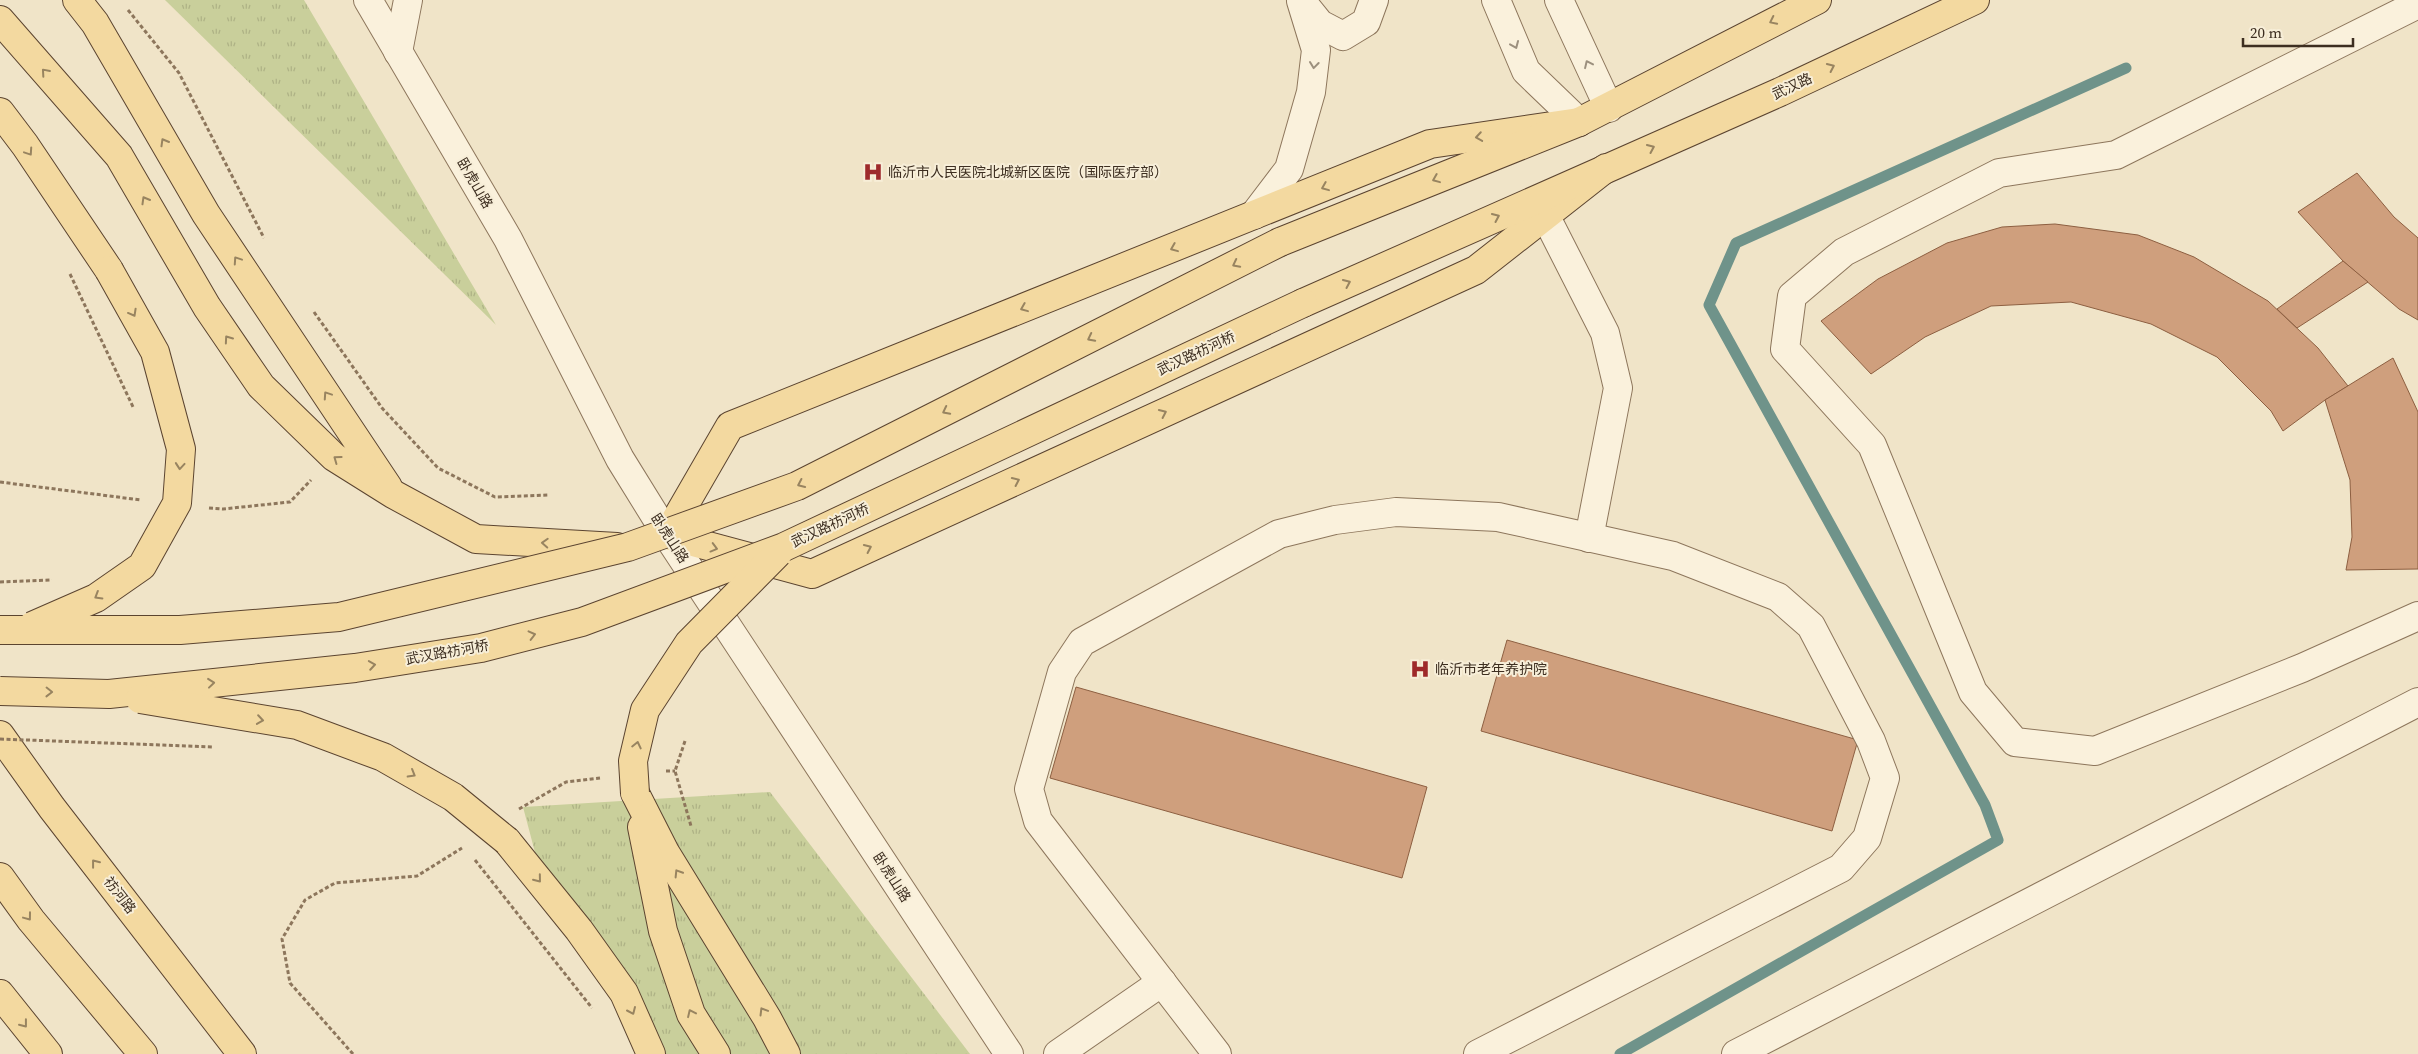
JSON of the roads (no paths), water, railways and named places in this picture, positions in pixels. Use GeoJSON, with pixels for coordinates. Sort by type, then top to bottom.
{"type":"FeatureCollection","features":[{"type":"Feature","properties":{"kind":"main road"},"geometry":{"type":"LineString","coordinates":[[77,0],[95,23],[206,214],[393,494]]}},
{"type":"Feature","properties":{"kind":"main road"},"geometry":{"type":"LineString","coordinates":[[12,630],[180,630],[339,616],[628,547],[797,486],[1280,242],[1579,122],[1816,0]]}},
{"type":"Feature","properties":{"kind":"main road","name":"武汉路"},"geometry":{"type":"LineString","coordinates":[[1606,168],[1780,92],[1975,0]]}},
{"type":"Feature","properties":{"kind":"main road"},"geometry":{"type":"LineString","coordinates":[[0,20],[119,156],[207,307],[261,386],[334,458],[393,494],[476,539],[628,547]]}},
{"type":"Feature","properties":{"kind":"main road"},"geometry":{"type":"LineString","coordinates":[[0,112],[109,270],[155,352],[182,449],[176,503],[142,566],[96,598],[12,630]]}},
{"type":"Feature","properties":{"kind":"main road"},"geometry":{"type":"LineString","coordinates":[[1579,122],[1430,144],[730,426],[667,536],[812,574],[1476,270],[1606,168]]}},
{"type":"Feature","properties":{"kind":"main road","name":"武汉路祊河桥"},"geometry":{"type":"LineString","coordinates":[[0,691],[109,694],[355,668],[481,648],[582,622],[784,547],[1302,303],[1606,168]]}},
{"type":"Feature","properties":{"kind":"main road"},"geometry":{"type":"LineString","coordinates":[[716,1054],[690,1014],[663,932],[635,793],[633,761],[645,710],[689,644],[784,547]]}},
{"type":"Feature","properties":{"kind":"main road"},"geometry":{"type":"LineString","coordinates":[[109,694],[237,717],[297,725],[383,757],[453,797],[507,841],[579,930],[624,993],[651,1054]]}},
{"type":"Feature","properties":{"kind":"main road","name":"祊河路"},"geometry":{"type":"LineString","coordinates":[[0,737],[52,808],[242,1054]]}},
{"type":"Feature","properties":{"kind":"main road"},"geometry":{"type":"LineString","coordinates":[[635,793],[665,852],[762,1010],[786,1054]]}},
{"type":"Feature","properties":{"kind":"main road"},"geometry":{"type":"LineString","coordinates":[[0,877],[31,920],[143,1054]]}},
{"type":"Feature","properties":{"kind":"main road"},"geometry":{"type":"LineString","coordinates":[[152,936],[263,1054]]}},
{"type":"Feature","properties":{"kind":"main road"},"geometry":{"type":"LineString","coordinates":[[0,994],[48,1054]]}},
{"type":"Feature","properties":{"kind":"street","name":"卧虎山路"},"geometry":{"type":"LineString","coordinates":[[368,0],[508,238],[620,459],[667,536],[1010,1054]]}},
{"type":"Feature","properties":{"kind":"street"},"geometry":{"type":"LineString","coordinates":[[398,52],[408,0]]}},
{"type":"Feature","properties":{"kind":"street"},"geometry":{"type":"LineString","coordinates":[[1301,1],[1320,24],[1343,36],[1366,22],[1374,0]]}},
{"type":"Feature","properties":{"kind":"street"},"geometry":{"type":"LineString","coordinates":[[1496,0],[1526,71],[1579,122]]}},
{"type":"Feature","properties":{"kind":"street"},"geometry":{"type":"LineString","coordinates":[[1559,0],[1609,108]]}},
{"type":"Feature","properties":{"kind":"street"},"geometry":{"type":"LineString","coordinates":[[1254,215],[1289,169],[1311,92],[1316,50],[1301,1]]}},
{"type":"Feature","properties":{"kind":"street"},"geometry":{"type":"LineString","coordinates":[[2416,4],[2116,155],[1999,173],[1844,252],[1792,296],[1785,349],[1872,445],[1973,692],[2015,742],[2094,750],[2302,668],[2418,616]]}},
{"type":"Feature","properties":{"kind":"street"},"geometry":{"type":"LineString","coordinates":[[1545,215],[1605,332],[1618,388],[1589,538]]}},
{"type":"Feature","properties":{"kind":"street"},"geometry":{"type":"LineString","coordinates":[[1217,1054],[1038,821],[1029,789],[1062,672],[1082,642],[1279,534],[1336,520],[1396,512],[1498,517],[1673,556],[1778,597],[1811,626],[1871,742],[1885,778],[1867,838],[1841,868],[1478,1054]]}},
{"type":"Feature","properties":{"kind":"street"},"geometry":{"type":"LineString","coordinates":[[1736,1054],[2418,702]]}},
{"type":"Feature","properties":{"kind":"street"},"geometry":{"type":"LineString","coordinates":[[1058,1054],[1162,982]]}},
{"type":"Feature","properties":{"kind":"waterway"},"geometry":{"type":"LineString","coordinates":[[1620,1054],[1998,840],[1985,805],[1709,305],[1736,243],[2126,68]]}},
{"type":"Feature","properties":{"kind":"place","name":"临沂市人民医院北城新区医院（国际医疗部）"},"geometry":{"type":"Point","coordinates":[873,172]}},
{"type":"Feature","properties":{"kind":"place","name":"临沂市老年养护院"},"geometry":{"type":"Point","coordinates":[1420,669]}}]}
